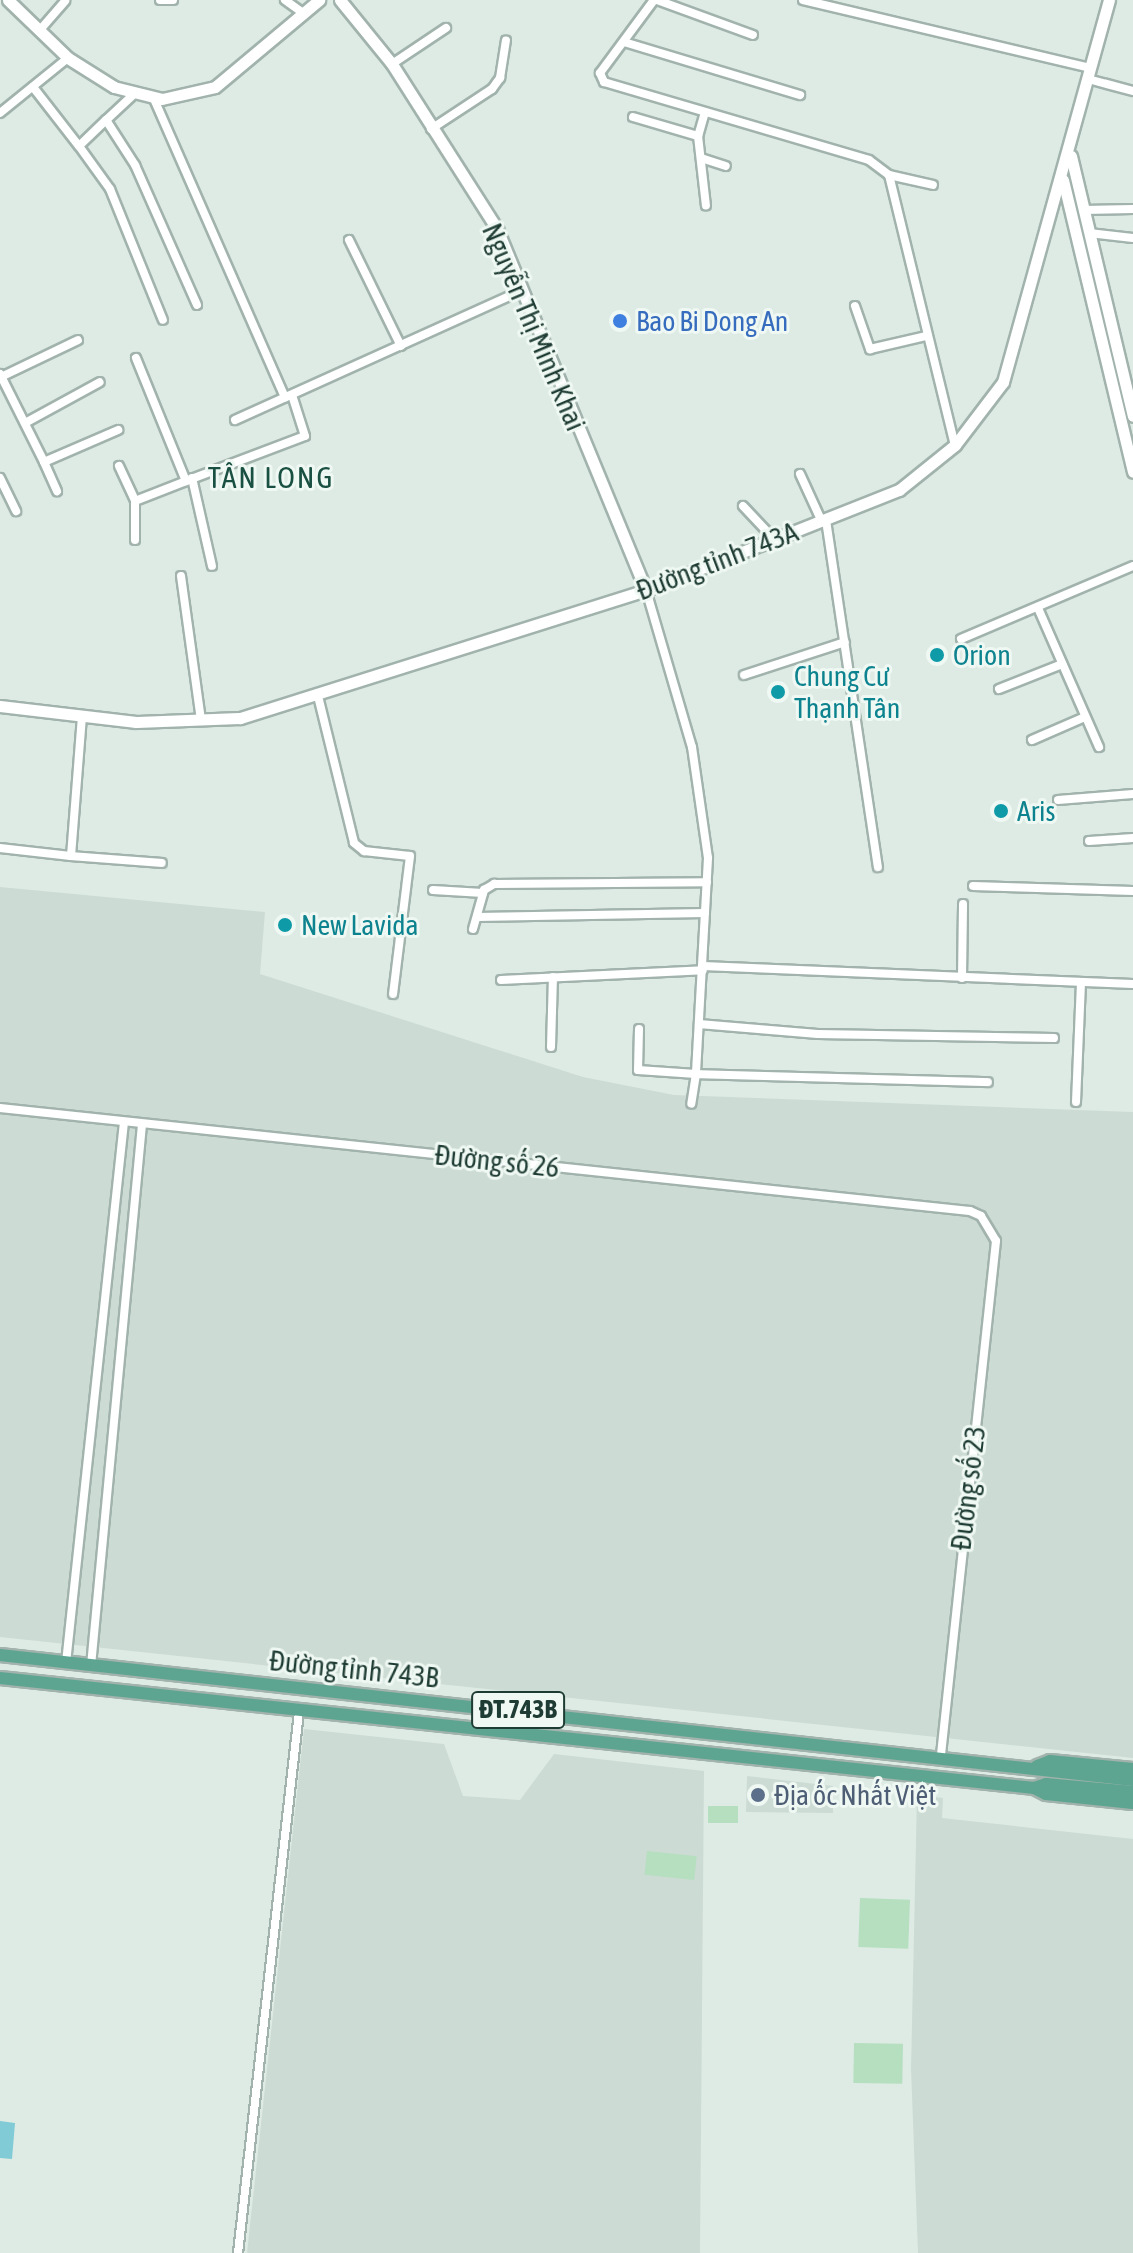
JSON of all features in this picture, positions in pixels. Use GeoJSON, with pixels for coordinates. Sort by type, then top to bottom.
{"type":"FeatureCollection","features":[{"type":"Feature","properties":{"kind":"main road"},"geometry":{"type":"LineString","coordinates":[[8,0],[68,58],[133,95],[154,99],[215,87],[319,0]]}},
{"type":"Feature","properties":{"kind":"main road","name":"Nguyễn Thị Minh Khai"},"geometry":{"type":"LineString","coordinates":[[340,0],[392,64],[497,229],[646,590]]}},
{"type":"Feature","properties":{"kind":"main road","name":"Đường tỉnh 743A"},"geometry":{"type":"LineString","coordinates":[[0,706],[136,722],[240,718],[318,696],[646,590],[899,490],[955,445],[1003,382],[1063,179],[1109,0]]}},
{"type":"Feature","properties":{"kind":"main road"},"geometry":{"type":"LineString","coordinates":[[1070,152],[1133,472]]}},
{"type":"Feature","properties":{"kind":"main road"},"geometry":{"type":"LineString","coordinates":[[1063,179],[1089,233],[1133,416]]}},
{"type":"Feature","properties":{"kind":"main road"},"geometry":{"type":"LineString","coordinates":[[1052,216],[1079,207]]}},
{"type":"Feature","properties":{"kind":"main road","name":"Đường tỉnh 743B"},"geometry":{"type":"LineString","coordinates":[[0,1655],[1037,1766],[1066,1779]]}},
{"type":"Feature","properties":{"kind":"main road","name":"Đường tỉnh 743B"},"geometry":{"type":"LineString","coordinates":[[0,1678],[1034,1788],[1046,1794],[1133,1803]]}},
{"type":"Feature","properties":{"kind":"main road"},"geometry":{"type":"LineString","coordinates":[[490,1730],[492,1708]]}},
{"type":"Feature","properties":{"kind":"main road","name":"Đường tỉnh 743B"},"geometry":{"type":"LineString","coordinates":[[1037,1766],[1050,1761],[1133,1769]]}},
{"type":"Feature","properties":{"kind":"main road","name":"Đường tỉnh 743B"},"geometry":{"type":"LineString","coordinates":[[1034,1788],[1066,1779]]}},
{"type":"Feature","properties":{"kind":"main road","name":"ĐT.743B"},"geometry":{"type":"LineString","coordinates":[[1066,1779],[1133,1780]]}},
{"type":"Feature","properties":{"kind":"main road","name":"ĐT.743B"},"geometry":{"type":"LineString","coordinates":[[1066,1779],[1133,1792]]}},
{"type":"Feature","properties":{"kind":"street"},"geometry":{"type":"LineString","coordinates":[[160,0],[173,0]]}},
{"type":"Feature","properties":{"kind":"street"},"geometry":{"type":"LineString","coordinates":[[285,0],[304,14]]}},
{"type":"Feature","properties":{"kind":"street"},"geometry":{"type":"LineString","coordinates":[[753,35],[655,0],[601,80],[869,160],[889,175],[933,185]]}},
{"type":"Feature","properties":{"kind":"street"},"geometry":{"type":"LineString","coordinates":[[803,0],[1090,73],[1133,91]]}},
{"type":"Feature","properties":{"kind":"street"},"geometry":{"type":"LineString","coordinates":[[39,31],[65,1]]}},
{"type":"Feature","properties":{"kind":"street"},"geometry":{"type":"LineString","coordinates":[[392,64],[446,28]]}},
{"type":"Feature","properties":{"kind":"street"},"geometry":{"type":"LineString","coordinates":[[431,129],[492,89],[500,78],[506,40]]}},
{"type":"Feature","properties":{"kind":"street"},"geometry":{"type":"LineString","coordinates":[[624,42],[800,95]]}},
{"type":"Feature","properties":{"kind":"street"},"geometry":{"type":"LineString","coordinates":[[0,113],[68,58]]}},
{"type":"Feature","properties":{"kind":"street"},"geometry":{"type":"LineString","coordinates":[[33,87],[110,189],[163,320]]}},
{"type":"Feature","properties":{"kind":"street"},"geometry":{"type":"LineString","coordinates":[[79,146],[133,95]]}},
{"type":"Feature","properties":{"kind":"street"},"geometry":{"type":"LineString","coordinates":[[135,501],[305,436],[154,99]]}},
{"type":"Feature","properties":{"kind":"street"},"geometry":{"type":"LineString","coordinates":[[705,112],[698,136],[706,206]]}},
{"type":"Feature","properties":{"kind":"street"},"geometry":{"type":"LineString","coordinates":[[633,117],[698,136]]}},
{"type":"Feature","properties":{"kind":"street"},"geometry":{"type":"LineString","coordinates":[[106,120],[135,165],[197,305]]}},
{"type":"Feature","properties":{"kind":"street"},"geometry":{"type":"LineString","coordinates":[[701,158],[726,166]]}},
{"type":"Feature","properties":{"kind":"street"},"geometry":{"type":"LineString","coordinates":[[889,175],[955,445]]}},
{"type":"Feature","properties":{"kind":"street"},"geometry":{"type":"LineString","coordinates":[[1079,207],[1133,209]]}},
{"type":"Feature","properties":{"kind":"street"},"geometry":{"type":"LineString","coordinates":[[1089,233],[1133,238]]}},
{"type":"Feature","properties":{"kind":"street"},"geometry":{"type":"LineString","coordinates":[[349,240],[401,346]]}},
{"type":"Feature","properties":{"kind":"street"},"geometry":{"type":"LineString","coordinates":[[235,420],[523,290]]}},
{"type":"Feature","properties":{"kind":"street"},"geometry":{"type":"LineString","coordinates":[[855,306],[870,349],[926,336]]}},
{"type":"Feature","properties":{"kind":"street"},"geometry":{"type":"LineString","coordinates":[[57,491],[2,375],[78,340]]}},
{"type":"Feature","properties":{"kind":"street"},"geometry":{"type":"LineString","coordinates":[[136,358],[189,480],[212,566]]}},
{"type":"Feature","properties":{"kind":"street"},"geometry":{"type":"LineString","coordinates":[[25,423],[100,382]]}},
{"type":"Feature","properties":{"kind":"street"},"geometry":{"type":"LineString","coordinates":[[44,462],[118,430]]}},
{"type":"Feature","properties":{"kind":"street"},"geometry":{"type":"LineString","coordinates":[[119,466],[135,501],[135,540]]}},
{"type":"Feature","properties":{"kind":"street"},"geometry":{"type":"LineString","coordinates":[[800,474],[824,521],[878,867]]}},
{"type":"Feature","properties":{"kind":"street"},"geometry":{"type":"LineString","coordinates":[[0,478],[16,511]]}},
{"type":"Feature","properties":{"kind":"street"},"geometry":{"type":"LineString","coordinates":[[743,506],[773,538]]}},
{"type":"Feature","properties":{"kind":"street"},"geometry":{"type":"LineString","coordinates":[[961,639],[1133,566]]}},
{"type":"Feature","properties":{"kind":"street"},"geometry":{"type":"LineString","coordinates":[[181,576],[201,720]]}},
{"type":"Feature","properties":{"kind":"street"},"geometry":{"type":"LineString","coordinates":[[646,590],[692,747],[707,882],[696,1074],[691,1104]]}},
{"type":"Feature","properties":{"kind":"street"},"geometry":{"type":"LineString","coordinates":[[1038,608],[1099,747]]}},
{"type":"Feature","properties":{"kind":"street"},"geometry":{"type":"LineString","coordinates":[[744,675],[845,642]]}},
{"type":"Feature","properties":{"kind":"street"},"geometry":{"type":"LineString","coordinates":[[999,689],[1062,664]]}},
{"type":"Feature","properties":{"kind":"street"},"geometry":{"type":"LineString","coordinates":[[318,696],[354,843],[364,851],[410,856],[393,994]]}},
{"type":"Feature","properties":{"kind":"street"},"geometry":{"type":"LineString","coordinates":[[71,856],[82,716]]}},
{"type":"Feature","properties":{"kind":"street"},"geometry":{"type":"LineString","coordinates":[[1032,740],[1085,717]]}},
{"type":"Feature","properties":{"kind":"street"},"geometry":{"type":"LineString","coordinates":[[1058,800],[1133,794]]}},
{"type":"Feature","properties":{"kind":"street"},"geometry":{"type":"LineString","coordinates":[[1089,841],[1133,838]]}},
{"type":"Feature","properties":{"kind":"street"},"geometry":{"type":"LineString","coordinates":[[0,848],[162,863]]}},
{"type":"Feature","properties":{"kind":"street"},"geometry":{"type":"LineString","coordinates":[[473,929],[483,893],[494,884],[707,882]]}},
{"type":"Feature","properties":{"kind":"street"},"geometry":{"type":"LineString","coordinates":[[973,886],[1133,891]]}},
{"type":"Feature","properties":{"kind":"street"},"geometry":{"type":"LineString","coordinates":[[433,890],[483,893]]}},
{"type":"Feature","properties":{"kind":"street"},"geometry":{"type":"LineString","coordinates":[[962,978],[963,904]]}},
{"type":"Feature","properties":{"kind":"street"},"geometry":{"type":"LineString","coordinates":[[477,917],[705,913]]}},
{"type":"Feature","properties":{"kind":"street"},"geometry":{"type":"LineString","coordinates":[[501,980],[703,968],[1133,984]]}},
{"type":"Feature","properties":{"kind":"street"},"geometry":{"type":"LineString","coordinates":[[551,1047],[553,977]]}},
{"type":"Feature","properties":{"kind":"street"},"geometry":{"type":"LineString","coordinates":[[1076,1102],[1081,982]]}},
{"type":"Feature","properties":{"kind":"street"},"geometry":{"type":"LineString","coordinates":[[699,1024],[818,1034],[1054,1038]]}},
{"type":"Feature","properties":{"kind":"street"},"geometry":{"type":"LineString","coordinates":[[639,1029],[638,1070],[988,1082]]}},
{"type":"Feature","properties":{"kind":"street","name":"Đường số 26"},"geometry":{"type":"LineString","coordinates":[[0,1108],[970,1211],[989,1223]]}},
{"type":"Feature","properties":{"kind":"street"},"geometry":{"type":"LineString","coordinates":[[66,1663],[124,1122]]}},
{"type":"Feature","properties":{"kind":"street"},"geometry":{"type":"LineString","coordinates":[[91,1666],[142,1124]]}},
{"type":"Feature","properties":{"kind":"street","name":"Đường số 23"},"geometry":{"type":"LineString","coordinates":[[941,1755],[996,1241],[989,1223]]}},
{"type":"Feature","properties":{"kind":"street"},"geometry":{"type":"LineString","coordinates":[[96,1386],[115,1386]]}},
{"type":"Feature","properties":{"kind":"street"},"geometry":{"type":"LineString","coordinates":[[238,2253],[299,1712]]}},
{"type":"Feature","properties":{"kind":"shaded area"},"geometry":{"type":"Polygon","coordinates":[[[0,887],[265,912],[260,974],[583,1077],[674,1095],[1133,1112],[1133,1758],[0,1637],[0,887]]]}},
{"type":"Feature","properties":{"kind":"shaded area"},"geometry":{"type":"Polygon","coordinates":[[[304,1729],[444,1744],[463,1796],[520,1800],[554,1754],[704,1771],[700,2253],[247,2253],[304,1729]]]}},
{"type":"Feature","properties":{"kind":"shaded area"},"geometry":{"type":"Polygon","coordinates":[[[747,1776],[833,1786],[833,1813],[746,1812],[747,1776]]]}},
{"type":"Feature","properties":{"kind":"shaded area"},"geometry":{"type":"Polygon","coordinates":[[[917,1795],[943,1798],[942,1818],[1133,1839],[1133,2253],[918,2253],[911,2069],[917,1795]]]}},
{"type":"Feature","properties":{"kind":"green space"},"geometry":{"type":"Polygon","coordinates":[[[708,1806],[738,1806],[738,1823],[708,1823],[708,1806]]]}},
{"type":"Feature","properties":{"kind":"green space"},"geometry":{"type":"Polygon","coordinates":[[[647,1851],[697,1856],[694,1880],[644,1875],[647,1851]]]}},
{"type":"Feature","properties":{"kind":"green space"},"geometry":{"type":"Polygon","coordinates":[[[860,1898],[910,1900],[908,1949],[858,1947],[860,1898]]]}},
{"type":"Feature","properties":{"kind":"green space"},"geometry":{"type":"Polygon","coordinates":[[[854,2043],[903,2044],[902,2084],[853,2083],[854,2043]]]}},
{"type":"Feature","properties":{"kind":"water"},"geometry":{"type":"Polygon","coordinates":[[[0,2121],[15,2123],[12,2159],[0,2158],[0,2121]]]}},
{"type":"Feature","properties":{"kind":"place","name":"Bao Bi Dong An"},"geometry":{"type":"Point","coordinates":[620,321]}},
{"type":"Feature","properties":{"kind":"place","name":"Orion"},"geometry":{"type":"Point","coordinates":[937,655]}},
{"type":"Feature","properties":{"kind":"place","name":"Chung Cư Thạnh Tân"},"geometry":{"type":"Point","coordinates":[778,692]}},
{"type":"Feature","properties":{"kind":"place","name":"Aris"},"geometry":{"type":"Point","coordinates":[1001,811]}},
{"type":"Feature","properties":{"kind":"place","name":"New Lavida"},"geometry":{"type":"Point","coordinates":[285,925]}},
{"type":"Feature","properties":{"kind":"place","name":"Địa ốc Nhất Việt"},"geometry":{"type":"Point","coordinates":[758,1795]}},
{"type":"Feature","properties":{"kind":"district","name":"TÂN LONG"},"geometry":{"type":"Point","coordinates":[271,477]}}]}
